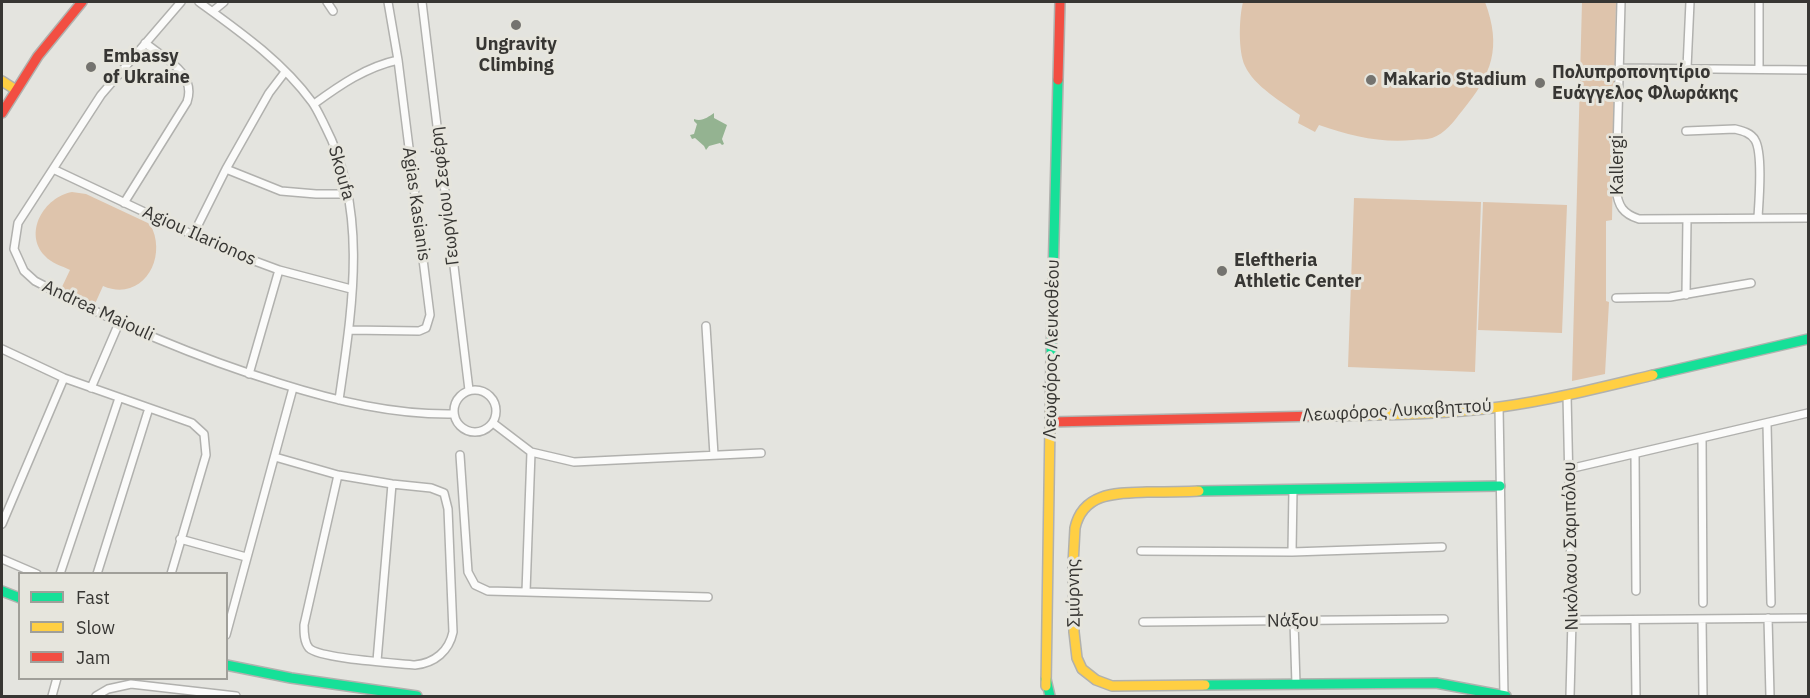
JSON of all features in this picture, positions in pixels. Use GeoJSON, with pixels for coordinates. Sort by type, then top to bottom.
{"type":"FeatureCollection","features":[{"type":"Feature","properties":{"kind":"main road"},"geometry":{"type":"LineString","coordinates":[[2,113],[38,56],[82,2]]}},
{"type":"Feature","properties":{"kind":"main road","name":"Λεωφόρος Λευκοθέου"},"geometry":{"type":"LineString","coordinates":[[1048,696],[1046,679],[1050,422],[1060,2]]}},
{"type":"Feature","properties":{"kind":"main road"},"geometry":{"type":"LineString","coordinates":[[2,81],[16,90]]}},
{"type":"Feature","properties":{"kind":"main road","name":"Λεωφόρος Λυκαβηττού"},"geometry":{"type":"LineString","coordinates":[[1050,422],[1413,414],[1499,407],[1567,395],[1809,339]]}},
{"type":"Feature","properties":{"kind":"main road","name":"Σμύρνης"},"geometry":{"type":"LineString","coordinates":[[1500,486],[1114,493],[1097,499],[1081,512],[1074,526],[1075,647],[1078,659],[1090,677],[1102,684],[1112,686],[1436,683],[1505,696]]}},
{"type":"Feature","properties":{"kind":"main road"},"geometry":{"type":"LineString","coordinates":[[2,591],[18,597]]}},
{"type":"Feature","properties":{"kind":"main road"},"geometry":{"type":"LineString","coordinates":[[228,665],[291,678],[417,696]]}},
{"type":"Feature","properties":{"kind":"street","name":"Andrea Maiouli"},"geometry":{"type":"LineString","coordinates":[[181,2],[101,96],[18,223],[14,249],[20,265],[34,281],[119,323],[249,374],[339,400],[405,412],[454,414]]}},
{"type":"Feature","properties":{"kind":"street","name":"Skoufa"},"geometry":{"type":"LineString","coordinates":[[199,2],[272,58],[285,72],[314,104],[336,150],[349,194],[353,234],[349,330],[339,400]]}},
{"type":"Feature","properties":{"kind":"street"},"geometry":{"type":"LineString","coordinates":[[213,11],[224,2]]}},
{"type":"Feature","properties":{"kind":"street"},"geometry":{"type":"LineString","coordinates":[[327,2],[333,11]]}},
{"type":"Feature","properties":{"kind":"street","name":"Agias Kasianis"},"geometry":{"type":"LineString","coordinates":[[349,330],[414,332],[426,328],[429,321],[430,306],[398,60],[388,2]]}},
{"type":"Feature","properties":{"kind":"street","name":"Γεωργίου Σεφέρη"},"geometry":{"type":"LineString","coordinates":[[422,2],[469,390]]}},
{"type":"Feature","properties":{"kind":"street","name":"Kallergi"},"geometry":{"type":"LineString","coordinates":[[1621,2],[1616,189],[1620,206],[1624,212],[1639,219],[1809,218]]}},
{"type":"Feature","properties":{"kind":"street"},"geometry":{"type":"LineString","coordinates":[[1687,68],[1690,2]]}},
{"type":"Feature","properties":{"kind":"street"},"geometry":{"type":"LineString","coordinates":[[1759,2],[1759,69]]}},
{"type":"Feature","properties":{"kind":"street"},"geometry":{"type":"LineString","coordinates":[[124,202],[187,102],[189,93],[189,84],[181,70],[145,44]]}},
{"type":"Feature","properties":{"kind":"street"},"geometry":{"type":"LineString","coordinates":[[314,104],[345,82],[373,68],[398,60]]}},
{"type":"Feature","properties":{"kind":"street"},"geometry":{"type":"LineString","coordinates":[[1620,68],[1809,70]]}},
{"type":"Feature","properties":{"kind":"street"},"geometry":{"type":"LineString","coordinates":[[193,236],[226,169],[269,93],[285,72]]}},
{"type":"Feature","properties":{"kind":"street"},"geometry":{"type":"LineString","coordinates":[[1686,131],[1735,129],[1754,138],[1759,151],[1758,217]]}},
{"type":"Feature","properties":{"kind":"street","name":"Agiou Ilarionos"},"geometry":{"type":"LineString","coordinates":[[53,169],[225,250],[279,270],[351,289]]}},
{"type":"Feature","properties":{"kind":"street"},"geometry":{"type":"LineString","coordinates":[[226,169],[281,190],[316,194],[349,194]]}},
{"type":"Feature","properties":{"kind":"street"},"geometry":{"type":"LineString","coordinates":[[1686,295],[1687,219]]}},
{"type":"Feature","properties":{"kind":"street"},"geometry":{"type":"LineString","coordinates":[[249,374],[279,270]]}},
{"type":"Feature","properties":{"kind":"street"},"geometry":{"type":"LineString","coordinates":[[1616,298],[1670,297],[1751,283]]}},
{"type":"Feature","properties":{"kind":"street"},"geometry":{"type":"LineString","coordinates":[[91,388],[119,323]]}},
{"type":"Feature","properties":{"kind":"street"},"geometry":{"type":"LineString","coordinates":[[706,326],[714,455]]}},
{"type":"Feature","properties":{"kind":"street"},"geometry":{"type":"LineString","coordinates":[[3,352],[64,378],[192,423],[204,434],[206,455],[171,572]]}},
{"type":"Feature","properties":{"kind":"street"},"geometry":{"type":"LineString","coordinates":[[2,524],[64,378]]}},
{"type":"Feature","properties":{"kind":"street"},"geometry":{"type":"LineString","coordinates":[[228,627],[293,388]]}},
{"type":"Feature","properties":{"kind":"street"},"geometry":{"type":"LineString","coordinates":[[469,390],[483,390],[493,398],[497,411],[493,423],[482,431],[469,431],[459,424],[454,414],[456,402],[469,390]]}},
{"type":"Feature","properties":{"kind":"street","name":"Νικόλαου Σαριπόλου"},"geometry":{"type":"LineString","coordinates":[[1567,395],[1572,620],[1570,696]]}},
{"type":"Feature","properties":{"kind":"street"},"geometry":{"type":"LineString","coordinates":[[60,572],[119,398]]}},
{"type":"Feature","properties":{"kind":"street"},"geometry":{"type":"LineString","coordinates":[[1499,407],[1505,696]]}},
{"type":"Feature","properties":{"kind":"street"},"geometry":{"type":"LineString","coordinates":[[97,572],[149,408]]}},
{"type":"Feature","properties":{"kind":"street"},"geometry":{"type":"LineString","coordinates":[[1569,469],[1809,413]]}},
{"type":"Feature","properties":{"kind":"street"},"geometry":{"type":"LineString","coordinates":[[493,423],[531,452],[574,462],[761,453]]}},
{"type":"Feature","properties":{"kind":"street"},"geometry":{"type":"LineString","coordinates":[[1767,424],[1771,603]]}},
{"type":"Feature","properties":{"kind":"street"},"geometry":{"type":"LineString","coordinates":[[1702,439],[1703,603]]}},
{"type":"Feature","properties":{"kind":"street"},"geometry":{"type":"LineString","coordinates":[[526,592],[531,452]]}},
{"type":"Feature","properties":{"kind":"street"},"geometry":{"type":"LineString","coordinates":[[1635,454],[1636,591]]}},
{"type":"Feature","properties":{"kind":"street"},"geometry":{"type":"LineString","coordinates":[[460,455],[466,561],[471,580],[482,590],[708,597]]}},
{"type":"Feature","properties":{"kind":"street"},"geometry":{"type":"LineString","coordinates":[[275,457],[338,475],[431,488],[444,493],[448,509],[453,624],[452,640],[440,656],[415,665],[320,653],[310,648],[305,639],[304,625],[338,475]]}},
{"type":"Feature","properties":{"kind":"street"},"geometry":{"type":"LineString","coordinates":[[377,661],[392,484]]}},
{"type":"Feature","properties":{"kind":"street"},"geometry":{"type":"LineString","coordinates":[[1292,552],[1293,489]]}},
{"type":"Feature","properties":{"kind":"street"},"geometry":{"type":"LineString","coordinates":[[180,539],[246,557]]}},
{"type":"Feature","properties":{"kind":"street"},"geometry":{"type":"LineString","coordinates":[[1141,551],[1292,552],[1442,547]]}},
{"type":"Feature","properties":{"kind":"street"},"geometry":{"type":"LineString","coordinates":[[2,559],[34,572]]}},
{"type":"Feature","properties":{"kind":"street"},"geometry":{"type":"LineString","coordinates":[[1768,618],[1770,696]]}},
{"type":"Feature","properties":{"kind":"street"},"geometry":{"type":"LineString","coordinates":[[1572,620],[1809,618]]}},
{"type":"Feature","properties":{"kind":"street","name":"Νάξου"},"geometry":{"type":"LineString","coordinates":[[1143,622],[1444,619]]}},
{"type":"Feature","properties":{"kind":"street"},"geometry":{"type":"LineString","coordinates":[[1702,619],[1703,696]]}},
{"type":"Feature","properties":{"kind":"street"},"geometry":{"type":"LineString","coordinates":[[1635,621],[1636,696]]}},
{"type":"Feature","properties":{"kind":"street"},"geometry":{"type":"LineString","coordinates":[[1294,622],[1296,684]]}},
{"type":"Feature","properties":{"kind":"street"},"geometry":{"type":"LineString","coordinates":[[52,696],[56,680]]}},
{"type":"Feature","properties":{"kind":"street"},"geometry":{"type":"LineString","coordinates":[[96,696],[108,689],[131,684],[200,694],[236,696]]}},
{"type":"Feature","properties":{"kind":"shaded area","name":"Makario Stadium"},"geometry":{"type":"Polygon","coordinates":[[[1243,2],[1485,2],[1493,33],[1491,60],[1481,85],[1472,98],[1449,127],[1437,136],[1401,141],[1377,139],[1319,125],[1315,132],[1298,123],[1300,115],[1262,87],[1245,66],[1240,34],[1243,2]]]}},
{"type":"Feature","properties":{"kind":"shaded area"},"geometry":{"type":"Polygon","coordinates":[[[1582,2],[1616,2],[1612,220],[1606,221],[1606,301],[1609,302],[1605,374],[1572,381],[1582,2]]]}},
{"type":"Feature","properties":{"kind":"shaded area"},"geometry":{"type":"Polygon","coordinates":[[[714,113],[714,118],[727,125],[722,139],[724,144],[709,146],[706,150],[690,135],[694,134],[697,124],[694,119],[702,119],[714,113]]]}},
{"type":"Feature","properties":{"kind":"shaded area"},"geometry":{"type":"Polygon","coordinates":[[[72,192],[86,194],[150,224],[155,237],[154,263],[148,274],[140,283],[129,288],[117,290],[103,286],[94,306],[61,289],[70,270],[47,258],[39,247],[36,237],[36,227],[45,208],[62,195],[72,192]]]}},
{"type":"Feature","properties":{"kind":"shaded area"},"geometry":{"type":"Polygon","coordinates":[[[1354,198],[1481,202],[1475,372],[1348,367],[1354,198]]]}},
{"type":"Feature","properties":{"kind":"shaded area"},"geometry":{"type":"Polygon","coordinates":[[[1483,202],[1567,205],[1562,333],[1478,330],[1483,202]]]}},
{"type":"Feature","properties":{"kind":"traffic: fast"},"geometry":{"type":"LineString","coordinates":[[1051,358],[1058,80]]}},
{"type":"Feature","properties":{"kind":"traffic: fast"},"geometry":{"type":"LineString","coordinates":[[1653,375],[1808,339]]}},
{"type":"Feature","properties":{"kind":"traffic: fast"},"geometry":{"type":"LineString","coordinates":[[1199,491],[1500,486]]}},
{"type":"Feature","properties":{"kind":"traffic: fast"},"geometry":{"type":"LineString","coordinates":[[2,591],[18,597]]}},
{"type":"Feature","properties":{"kind":"traffic: fast"},"geometry":{"type":"LineString","coordinates":[[228,665],[291,678],[417,696]]}},
{"type":"Feature","properties":{"kind":"traffic: fast"},"geometry":{"type":"LineString","coordinates":[[1046,679],[1050,696]]}},
{"type":"Feature","properties":{"kind":"traffic: fast"},"geometry":{"type":"LineString","coordinates":[[1205,685],[1436,683],[1506,696]]}},
{"type":"Feature","properties":{"kind":"traffic: slow"},"geometry":{"type":"LineString","coordinates":[[2,81],[16,90]]}},
{"type":"Feature","properties":{"kind":"traffic: slow"},"geometry":{"type":"LineString","coordinates":[[1046,686],[1051,358]]}},
{"type":"Feature","properties":{"kind":"traffic: slow"},"geometry":{"type":"LineString","coordinates":[[1320,416],[1478,410],[1558,397],[1653,375]]}},
{"type":"Feature","properties":{"kind":"traffic: slow"},"geometry":{"type":"LineString","coordinates":[[1199,491],[1113,494],[1093,501],[1085,507],[1075,528],[1074,632],[1077,658],[1082,669],[1096,680],[1112,686],[1205,685]]}},
{"type":"Feature","properties":{"kind":"traffic: jam"},"geometry":{"type":"LineString","coordinates":[[2,113],[38,56],[82,2]]}},
{"type":"Feature","properties":{"kind":"traffic: jam"},"geometry":{"type":"LineString","coordinates":[[1058,80],[1060,2]]}},
{"type":"Feature","properties":{"kind":"traffic: jam"},"geometry":{"type":"LineString","coordinates":[[1050,422],[1320,416]]}},
{"type":"Feature","properties":{"kind":"place","name":"Ungravity Climbing"},"geometry":{"type":"Point","coordinates":[516,25]}},
{"type":"Feature","properties":{"kind":"place","name":"Embassy of Ukraine"},"geometry":{"type":"Point","coordinates":[91,67]}},
{"type":"Feature","properties":{"kind":"place","name":"Makario Stadium"},"geometry":{"type":"Point","coordinates":[1371,80]}},
{"type":"Feature","properties":{"kind":"place","name":"Πολυπροπονητίριο Ευάγγελος Φλωράκης"},"geometry":{"type":"Point","coordinates":[1540,83]}},
{"type":"Feature","properties":{"kind":"place","name":"Eleftheria Athletic Center"},"geometry":{"type":"Point","coordinates":[1222,271]}}]}
